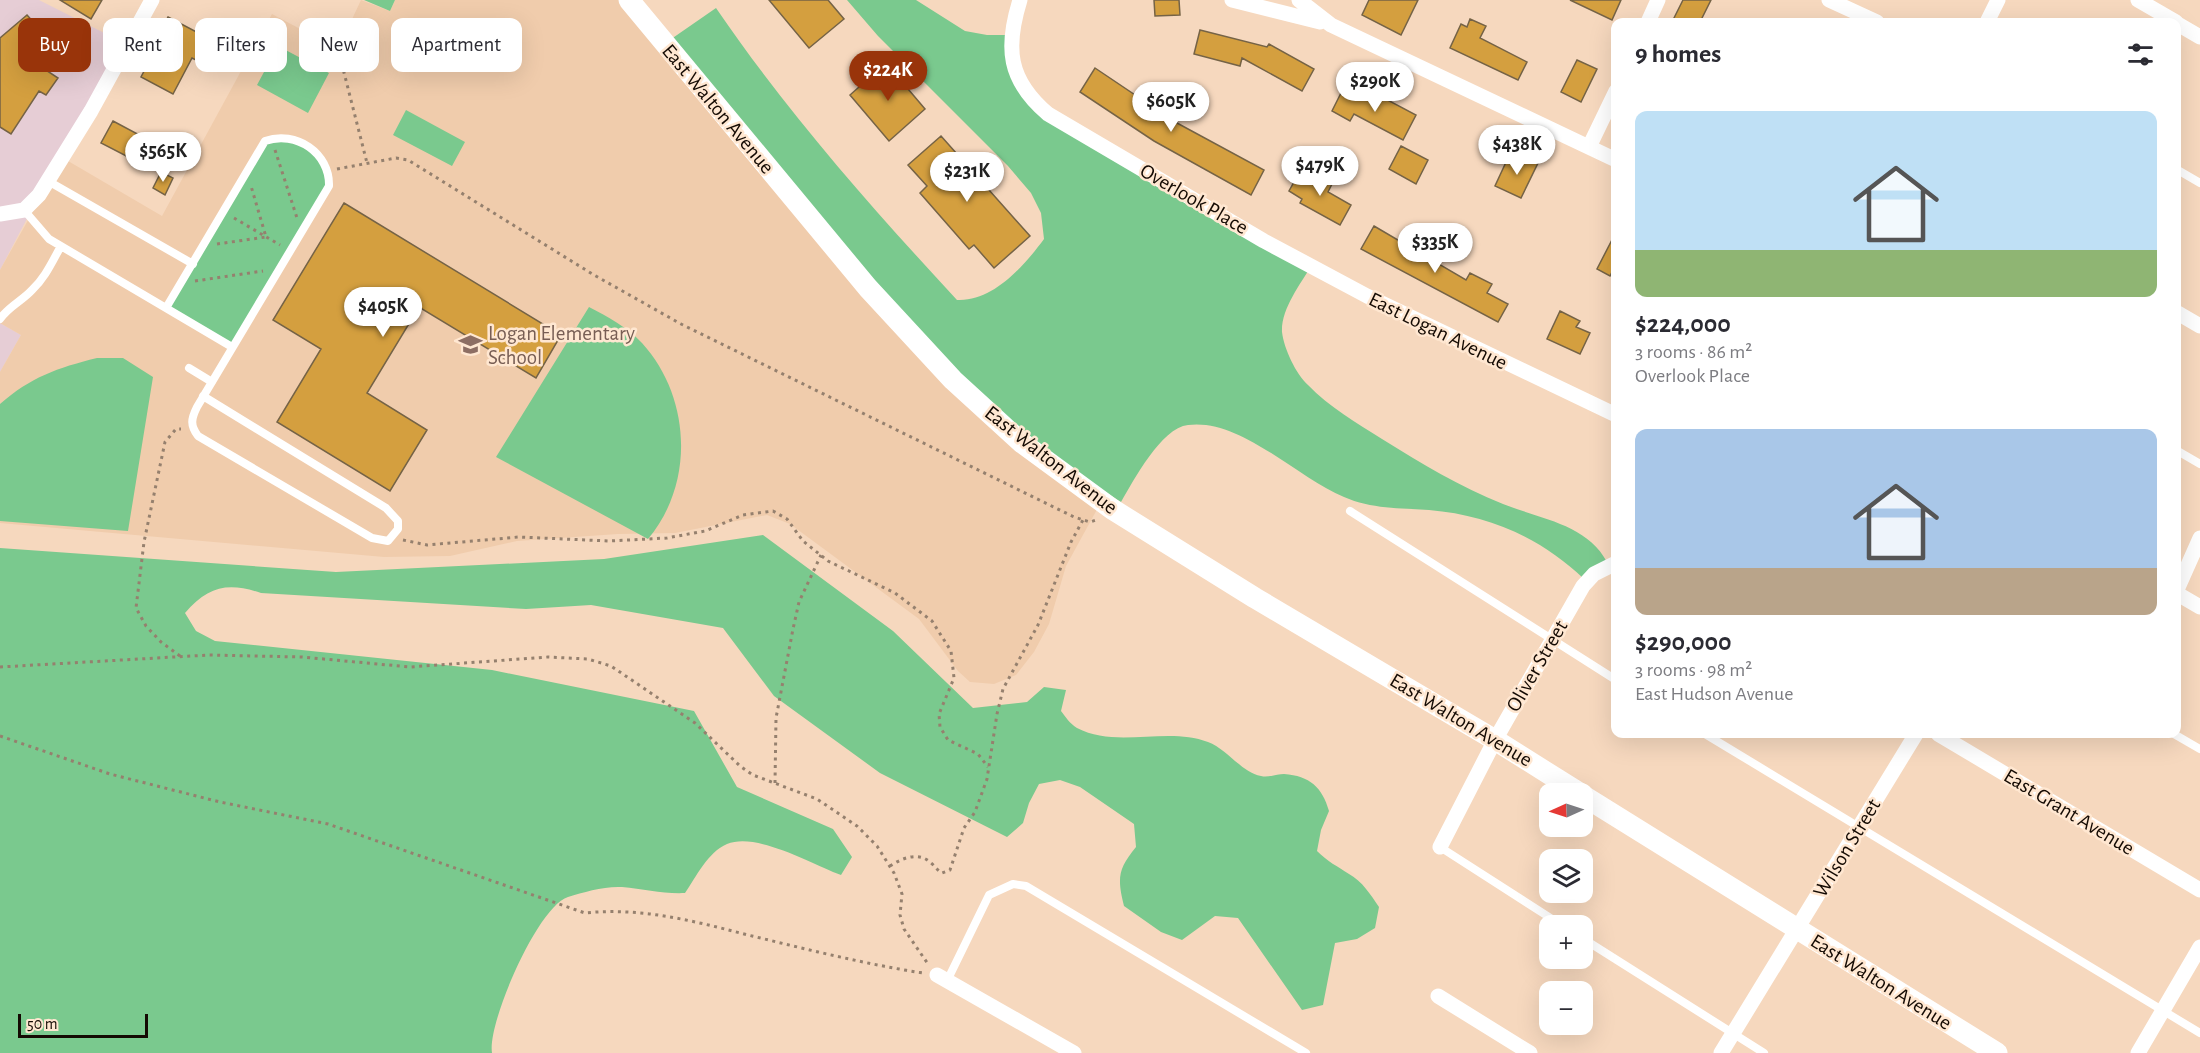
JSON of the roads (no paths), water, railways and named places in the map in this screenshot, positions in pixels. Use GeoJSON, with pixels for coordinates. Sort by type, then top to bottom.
{"type":"FeatureCollection","features":[{"type":"Feature","properties":{"kind":"main road","name":"East Walton Avenue"},"geometry":{"type":"LineString","coordinates":[[630,0],[868,288],[929,355],[989,415],[1022,443],[1112,509],[1255,598],[1564,783]]}},
{"type":"Feature","properties":{"kind":"main road","name":"East Walton Avenue"},"geometry":{"type":"LineString","coordinates":[[1593,801],[1997,1053]]}},
{"type":"Feature","properties":{"kind":"street"},"geometry":{"type":"LineString","coordinates":[[0,214],[20,211],[39,195],[91,111],[152,0]]}},
{"type":"Feature","properties":{"kind":"street","name":"Overlook Place"},"geometry":{"type":"LineString","coordinates":[[1020,0],[1011,35],[1012,56],[1022,87],[1033,101],[1048,114],[1264,241]]}},
{"type":"Feature","properties":{"kind":"street"},"geometry":{"type":"LineString","coordinates":[[1232,0],[1331,25],[1611,158]]}},
{"type":"Feature","properties":{"kind":"street"},"geometry":{"type":"LineString","coordinates":[[1299,0],[1331,25]]}},
{"type":"Feature","properties":{"kind":"street"},"geometry":{"type":"LineString","coordinates":[[1650,18],[1658,0]]}},
{"type":"Feature","properties":{"kind":"street"},"geometry":{"type":"LineString","coordinates":[[1829,0],[1868,18]]}},
{"type":"Feature","properties":{"kind":"street"},"geometry":{"type":"LineString","coordinates":[[1989,18],[1998,0]]}},
{"type":"Feature","properties":{"kind":"street"},"geometry":{"type":"LineString","coordinates":[[2138,0],[2168,18]]}},
{"type":"Feature","properties":{"kind":"street"},"geometry":{"type":"LineString","coordinates":[[2181,26],[2200,37]]}},
{"type":"Feature","properties":{"kind":"street"},"geometry":{"type":"LineString","coordinates":[[1589,147],[1611,101]]}},
{"type":"Feature","properties":{"kind":"street","name":"East Logan Avenue"},"geometry":{"type":"LineString","coordinates":[[1264,241],[1443,334],[1611,413]]}},
{"type":"Feature","properties":{"kind":"street"},"geometry":{"type":"LineString","coordinates":[[2181,315],[2200,326]]}},
{"type":"Feature","properties":{"kind":"street"},"geometry":{"type":"LineString","coordinates":[[2181,581],[2200,538]]}},
{"type":"Feature","properties":{"kind":"street","name":"Oliver Street"},"geometry":{"type":"LineString","coordinates":[[1440,847],[1495,740],[1582,586],[1594,574],[1611,565]]}},
{"type":"Feature","properties":{"kind":"street"},"geometry":{"type":"LineString","coordinates":[[2181,595],[2200,607]]}},
{"type":"Feature","properties":{"kind":"street","name":"Wilson Street"},"geometry":{"type":"LineString","coordinates":[[1721,1053],[1914,738]]}},
{"type":"Feature","properties":{"kind":"street","name":"East Grant Avenue"},"geometry":{"type":"LineString","coordinates":[[1945,738],[2200,890]]}},
{"type":"Feature","properties":{"kind":"street"},"geometry":{"type":"LineString","coordinates":[[2138,1053],[2200,947]]}},
{"type":"Feature","properties":{"kind":"street"},"geometry":{"type":"LineString","coordinates":[[942,978],[1074,1053]]}},
{"type":"Feature","properties":{"kind":"street"},"geometry":{"type":"LineString","coordinates":[[1438,996],[1530,1053]]}},
{"type":"Feature","properties":{"kind":"lane"},"geometry":{"type":"LineString","coordinates":[[166,308],[266,141],[291,139],[306,145],[318,154],[327,170],[328,186],[203,396],[191,418],[192,428],[198,436],[372,538],[388,541],[394,536],[398,521],[386,507],[203,396]]}},
{"type":"Feature","properties":{"kind":"lane"},"geometry":{"type":"LineString","coordinates":[[2181,172],[2200,183]]}},
{"type":"Feature","properties":{"kind":"lane"},"geometry":{"type":"LineString","coordinates":[[48,181],[193,264]]}},
{"type":"Feature","properties":{"kind":"lane"},"geometry":{"type":"LineString","coordinates":[[20,211],[42,233],[61,246],[232,347]]}},
{"type":"Feature","properties":{"kind":"lane"},"geometry":{"type":"LineString","coordinates":[[0,319],[6,310],[30,293],[42,280],[61,246]]}},
{"type":"Feature","properties":{"kind":"lane"},"geometry":{"type":"LineString","coordinates":[[189,368],[212,382]]}},
{"type":"Feature","properties":{"kind":"lane"},"geometry":{"type":"LineString","coordinates":[[2181,453],[2200,464]]}},
{"type":"Feature","properties":{"kind":"lane"},"geometry":{"type":"LineString","coordinates":[[1350,512],[1611,677]]}},
{"type":"Feature","properties":{"kind":"lane"},"geometry":{"type":"LineString","coordinates":[[1712,738],[2200,1033]]}},
{"type":"Feature","properties":{"kind":"lane"},"geometry":{"type":"LineString","coordinates":[[2181,738],[2200,749]]}},
{"type":"Feature","properties":{"kind":"lane"},"geometry":{"type":"LineString","coordinates":[[1440,847],[1546,915]]}},
{"type":"Feature","properties":{"kind":"lane"},"geometry":{"type":"LineString","coordinates":[[942,978],[989,895],[1013,884],[1026,886],[1070,910],[1306,1053]]}},
{"type":"Feature","properties":{"kind":"lane"},"geometry":{"type":"LineString","coordinates":[[1593,945],[1764,1053]]}},
{"type":"Feature","properties":{"kind":"place","name":"Logan Elementary School"},"geometry":{"type":"Point","coordinates":[470,345]}}]}
